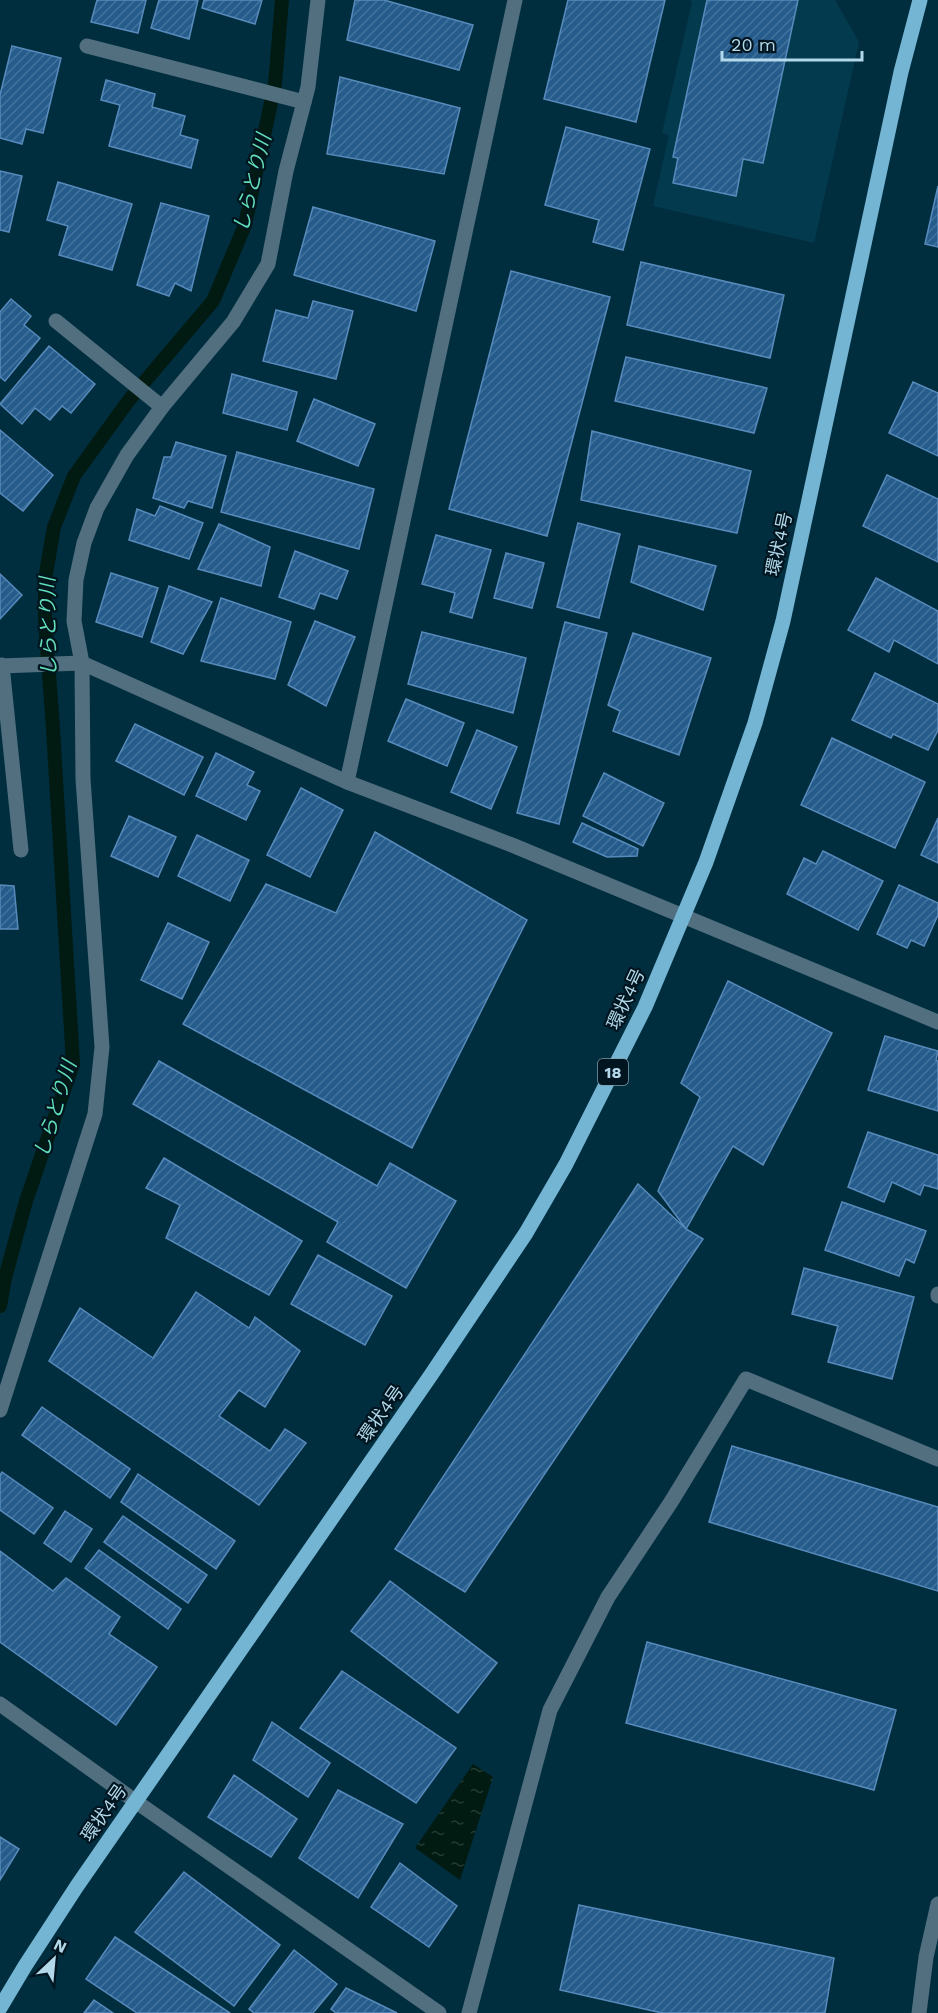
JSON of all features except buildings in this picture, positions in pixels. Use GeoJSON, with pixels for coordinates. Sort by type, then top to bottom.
{"type":"FeatureCollection","features":[{"type":"Feature","properties":{"kind":"main road","name":"環状4号"},"geometry":{"type":"LineString","coordinates":[[0,2008],[51,1926],[135,1801],[431,1375],[526,1233],[566,1164],[640,1018],[684,915],[755,723],[783,621],[901,72],[920,0]]}},
{"type":"Feature","properties":{"kind":"street"},"geometry":{"type":"LineString","coordinates":[[0,1410],[95,1114],[102,1047],[74,621],[76,580],[84,543],[97,508],[158,404],[233,322],[268,264],[299,102],[308,87],[318,0]]}},
{"type":"Feature","properties":{"kind":"street"},"geometry":{"type":"LineString","coordinates":[[347,782],[515,0]]}},
{"type":"Feature","properties":{"kind":"street"},"geometry":{"type":"LineString","coordinates":[[87,46],[299,102]]}},
{"type":"Feature","properties":{"kind":"street"},"geometry":{"type":"LineString","coordinates":[[56,321],[158,404]]}},
{"type":"Feature","properties":{"kind":"street"},"geometry":{"type":"LineString","coordinates":[[21,850],[4,665],[78,663],[347,782],[512,845],[938,1022]]}},
{"type":"Feature","properties":{"kind":"street"},"geometry":{"type":"LineString","coordinates":[[469,2013],[550,1710],[608,1597],[671,1502],[746,1379],[938,1459]]}},
{"type":"Feature","properties":{"kind":"street"},"geometry":{"type":"LineString","coordinates":[[0,1704],[439,2013]]}},
{"type":"Feature","properties":{"kind":"street"},"geometry":{"type":"LineString","coordinates":[[919,2013],[938,1904]]}},
{"type":"Feature","properties":{"kind":"shaded area"},"geometry":{"type":"Polygon","coordinates":[[[689,0],[835,0],[859,42],[814,243],[653,206],[669,135],[662,133],[692,2],[689,0]]]}},
{"type":"Feature","properties":{"kind":"water"},"geometry":{"type":"Polygon","coordinates":[[[473,1764],[493,1777],[460,1880],[415,1848],[473,1764]]]}},
{"type":"Feature","properties":{"kind":"waterway","name":"しらとり川"},"geometry":{"type":"LineString","coordinates":[[0,1306],[5,1278],[26,1201],[73,1064],[45,619],[45,579],[54,527],[74,476],[129,400],[213,301],[245,225],[275,84],[282,0]]}}]}
